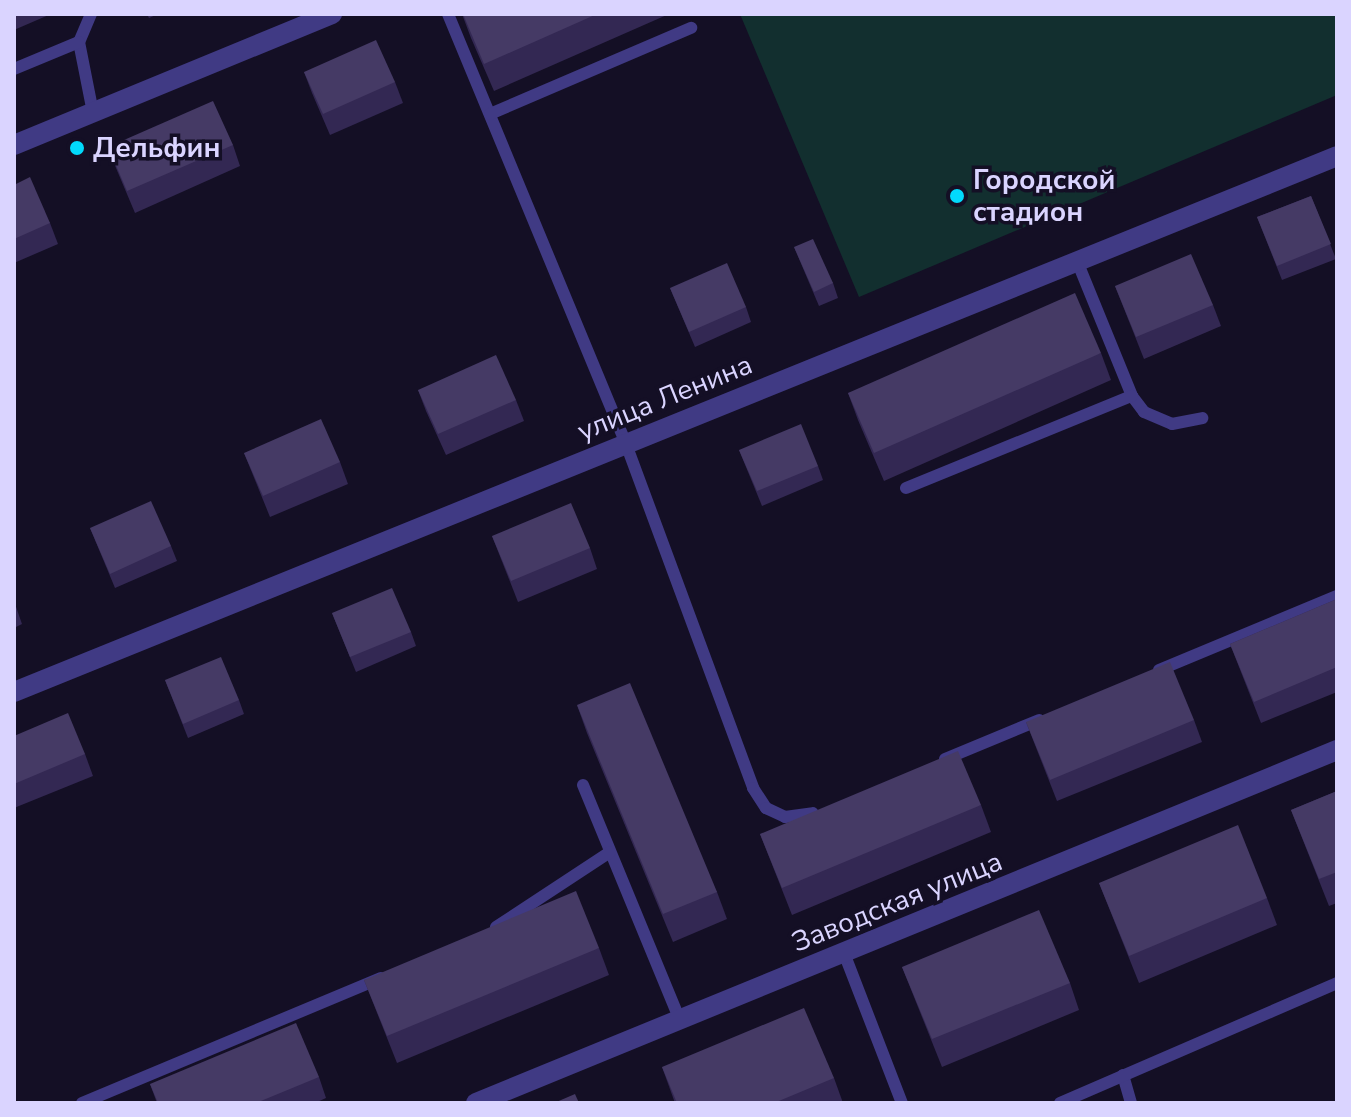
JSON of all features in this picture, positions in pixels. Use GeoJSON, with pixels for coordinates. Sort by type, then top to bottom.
{"type":"FeatureCollection","features":[{"type":"Feature","properties":{"kind":"street"},"geometry":{"type":"LineString","coordinates":[[14,145],[332,14]]}},
{"type":"Feature","properties":{"kind":"street","name":"улица Ленина"},"geometry":{"type":"LineString","coordinates":[[14,692],[1337,156]]}},
{"type":"Feature","properties":{"kind":"street","name":"Заводская улица"},"geometry":{"type":"LineString","coordinates":[[476,1103],[1337,750]]}},
{"type":"Feature","properties":{"kind":"lane"},"geometry":{"type":"LineString","coordinates":[[91,14],[79,42],[93,113]]}},
{"type":"Feature","properties":{"kind":"lane"},"geometry":{"type":"LineString","coordinates":[[448,14],[626,444],[753,788],[766,808],[785,817],[803,817],[832,805]]}},
{"type":"Feature","properties":{"kind":"lane"},"geometry":{"type":"LineString","coordinates":[[490,114],[691,28]]}},
{"type":"Feature","properties":{"kind":"lane"},"geometry":{"type":"LineString","coordinates":[[14,69],[79,42]]}},
{"type":"Feature","properties":{"kind":"lane"},"geometry":{"type":"LineString","coordinates":[[1077,261],[1132,396],[1158,420],[1172,424],[1202,418]]}},
{"type":"Feature","properties":{"kind":"lane"},"geometry":{"type":"LineString","coordinates":[[906,488],[1132,396]]}},
{"type":"Feature","properties":{"kind":"lane"},"geometry":{"type":"LineString","coordinates":[[1150,674],[1337,596]]}},
{"type":"Feature","properties":{"kind":"lane"},"geometry":{"type":"LineString","coordinates":[[933,763],[1049,715]]}},
{"type":"Feature","properties":{"kind":"lane"},"geometry":{"type":"LineString","coordinates":[[583,785],[680,1020]]}},
{"type":"Feature","properties":{"kind":"lane"},"geometry":{"type":"LineString","coordinates":[[483,934],[610,852]]}},
{"type":"Feature","properties":{"kind":"lane"},"geometry":{"type":"LineString","coordinates":[[844,953],[902,1103]]}},
{"type":"Feature","properties":{"kind":"lane"},"geometry":{"type":"LineString","coordinates":[[82,1103],[400,970]]}},
{"type":"Feature","properties":{"kind":"lane"},"geometry":{"type":"LineString","coordinates":[[1060,1103],[1337,983]]}},
{"type":"Feature","properties":{"kind":"lane"},"geometry":{"type":"LineString","coordinates":[[1123,1075],[1131,1103]]}},
{"type":"Feature","properties":{"kind":"green space","name":"Городской стадион"},"geometry":{"type":"Polygon","coordinates":[[[740,14],[1337,14],[1337,95],[859,297],[740,14]]]}},
{"type":"Feature","properties":{"kind":"building"},"geometry":{"type":"Polygon","coordinates":[[[463,14],[597,14],[484,64],[463,14]]]}},
{"type":"Feature","properties":{"kind":"building"},"geometry":{"type":"Polygon","coordinates":[[[376,40],[395,82],[323,114],[304,72],[376,40]]]}},
{"type":"Feature","properties":{"kind":"building"},"geometry":{"type":"Polygon","coordinates":[[[213,101],[233,145],[127,191],[108,147],[213,101]]]}},
{"type":"Feature","properties":{"kind":"building"},"geometry":{"type":"Polygon","coordinates":[[[30,177],[50,223],[14,239],[14,185],[30,177]]]}},
{"type":"Feature","properties":{"kind":"building"},"geometry":{"type":"Polygon","coordinates":[[[1311,196],[1331,244],[1277,266],[1257,217],[1311,196]]]}},
{"type":"Feature","properties":{"kind":"building"},"geometry":{"type":"Polygon","coordinates":[[[813,239],[833,283],[814,292],[794,247],[813,239]]]}},
{"type":"Feature","properties":{"kind":"building"},"geometry":{"type":"Polygon","coordinates":[[[1191,254],[1213,305],[1136,337],[1115,286],[1191,254]]]}},
{"type":"Feature","properties":{"kind":"building"},"geometry":{"type":"Polygon","coordinates":[[[727,263],[746,307],[689,332],[670,288],[727,263]]]}},
{"type":"Feature","properties":{"kind":"building"},"geometry":{"type":"Polygon","coordinates":[[[1075,293],[1101,353],[874,453],[848,393],[1075,293]]]}},
{"type":"Feature","properties":{"kind":"building"},"geometry":{"type":"Polygon","coordinates":[[[496,355],[516,400],[438,434],[418,390],[496,355]]]}},
{"type":"Feature","properties":{"kind":"building"},"geometry":{"type":"Polygon","coordinates":[[[321,419],[340,462],[263,496],[244,453],[321,419]]]}},
{"type":"Feature","properties":{"kind":"building"},"geometry":{"type":"Polygon","coordinates":[[[801,424],[818,466],[757,491],[739,450],[801,424]]]}},
{"type":"Feature","properties":{"kind":"building"},"geometry":{"type":"Polygon","coordinates":[[[151,501],[171,546],[110,574],[90,528],[151,501]]]}},
{"type":"Feature","properties":{"kind":"building"},"geometry":{"type":"Polygon","coordinates":[[[571,503],[590,548],[511,581],[492,536],[571,503]]]}},
{"type":"Feature","properties":{"kind":"building"},"geometry":{"type":"Polygon","coordinates":[[[392,588],[411,632],[350,657],[332,613],[392,588]]]}},
{"type":"Feature","properties":{"kind":"building"},"geometry":{"type":"Polygon","coordinates":[[[1337,599],[1337,667],[1254,702],[1230,644],[1337,599]]]}},
{"type":"Feature","properties":{"kind":"building"},"geometry":{"type":"Polygon","coordinates":[[[221,657],[239,700],[183,724],[165,680],[221,657]]]}},
{"type":"Feature","properties":{"kind":"building"},"geometry":{"type":"Polygon","coordinates":[[[1170,662],[1194,720],[1050,780],[1026,722],[1170,662]]]}},
{"type":"Feature","properties":{"kind":"building"},"geometry":{"type":"Polygon","coordinates":[[[630,683],[717,892],[663,914],[577,705],[630,683]]]}},
{"type":"Feature","properties":{"kind":"building"},"geometry":{"type":"Polygon","coordinates":[[[68,713],[85,754],[14,784],[14,736],[68,713]]]}},
{"type":"Feature","properties":{"kind":"building"},"geometry":{"type":"Polygon","coordinates":[[[958,751],[981,805],[782,888],[760,834],[958,751]]]}},
{"type":"Feature","properties":{"kind":"building"},"geometry":{"type":"Polygon","coordinates":[[[1337,791],[1337,872],[1319,879],[1291,810],[1337,791]]]}},
{"type":"Feature","properties":{"kind":"building"},"geometry":{"type":"Polygon","coordinates":[[[1238,825],[1267,898],[1129,956],[1099,883],[1238,825]]]}},
{"type":"Feature","properties":{"kind":"building"},"geometry":{"type":"Polygon","coordinates":[[[576,891],[599,948],[387,1036],[364,980],[576,891]]]}},
{"type":"Feature","properties":{"kind":"building"},"geometry":{"type":"Polygon","coordinates":[[[1039,910],[1070,983],[932,1039],[902,967],[1039,910]]]}},
{"type":"Feature","properties":{"kind":"building"},"geometry":{"type":"Polygon","coordinates":[[[804,1008],[834,1078],[774,1103],[677,1103],[662,1067],[804,1008]]]}},
{"type":"Feature","properties":{"kind":"building"},"geometry":{"type":"Polygon","coordinates":[[[296,1023],[319,1077],[256,1103],[158,1103],[150,1084],[296,1023]]]}},
{"type":"Feature","properties":{"kind":"building"},"geometry":{"type":"Polygon","coordinates":[[[575,1094],[579,1103],[554,1103],[575,1094]]]}},
{"type":"Feature","properties":{"kind":"place","name":"Дельфин"},"geometry":{"type":"Point","coordinates":[77,148]}},
{"type":"Feature","properties":{"kind":"place","name":"Городской стадион"},"geometry":{"type":"Point","coordinates":[957,196]}}]}
